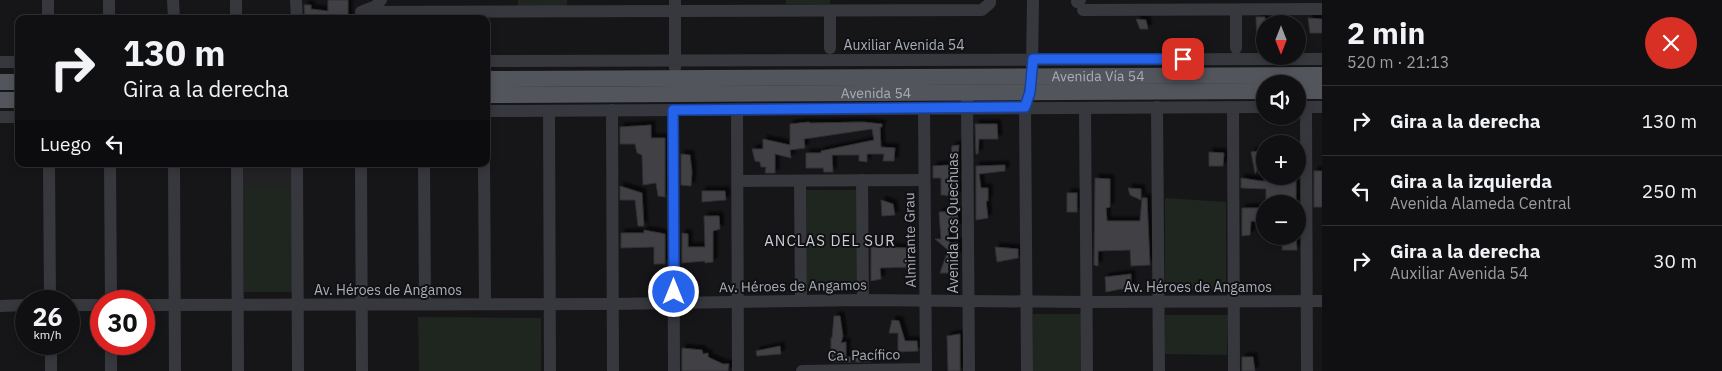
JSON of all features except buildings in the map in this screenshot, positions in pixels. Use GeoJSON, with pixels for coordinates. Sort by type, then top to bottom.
{"type":"FeatureCollection","features":[{"type":"Feature","properties":{"kind":"main road","name":"Avenida 54"},"geometry":{"type":"LineString","coordinates":[[490,79],[675,69],[966,92]]}},
{"type":"Feature","properties":{"kind":"main road","name":"Avenida Vía 54"},"geometry":{"type":"LineString","coordinates":[[966,92],[1029,92],[1322,75]]}},
{"type":"Feature","properties":{"kind":"main road"},"geometry":{"type":"LineString","coordinates":[[0,82],[15,82]]}},
{"type":"Feature","properties":{"kind":"main road"},"geometry":{"type":"LineString","coordinates":[[1029,92],[1256,91]]}},
{"type":"Feature","properties":{"kind":"main road"},"geometry":{"type":"LineString","coordinates":[[1306,91],[1322,91]]}},
{"type":"Feature","properties":{"kind":"main road","name":"Avenida 54"},"geometry":{"type":"LineString","coordinates":[[490,95],[966,92]]}},
{"type":"Feature","properties":{"kind":"main road"},"geometry":{"type":"LineString","coordinates":[[0,100],[15,100]]}},
{"type":"Feature","properties":{"kind":"street"},"geometry":{"type":"LineString","coordinates":[[48,0],[48,15]]}},
{"type":"Feature","properties":{"kind":"street"},"geometry":{"type":"LineString","coordinates":[[109,0],[109,15]]}},
{"type":"Feature","properties":{"kind":"street"},"geometry":{"type":"LineString","coordinates":[[173,0],[174,15]]}},
{"type":"Feature","properties":{"kind":"street"},"geometry":{"type":"LineString","coordinates":[[236,0],[236,15]]}},
{"type":"Feature","properties":{"kind":"street"},"geometry":{"type":"LineString","coordinates":[[296,0],[296,15]]}},
{"type":"Feature","properties":{"kind":"street"},"geometry":{"type":"LineString","coordinates":[[362,7],[376,6],[381,0]]}},
{"type":"Feature","properties":{"kind":"street"},"geometry":{"type":"LineString","coordinates":[[972,0],[987,3]]}},
{"type":"Feature","properties":{"kind":"street"},"geometry":{"type":"LineString","coordinates":[[1027,371],[1029,92],[1033,59],[1033,0]]}},
{"type":"Feature","properties":{"kind":"street"},"geometry":{"type":"LineString","coordinates":[[1079,3],[1094,0]]}},
{"type":"Feature","properties":{"kind":"street"},"geometry":{"type":"LineString","coordinates":[[362,7],[987,3]]}},
{"type":"Feature","properties":{"kind":"street"},"geometry":{"type":"LineString","coordinates":[[1079,3],[1322,9]]}},
{"type":"Feature","properties":{"kind":"street"},"geometry":{"type":"LineString","coordinates":[[675,6],[675,69]]}},
{"type":"Feature","properties":{"kind":"street"},"geometry":{"type":"LineString","coordinates":[[830,16],[830,48]]}},
{"type":"Feature","properties":{"kind":"street"},"geometry":{"type":"LineString","coordinates":[[1236,16],[1236,48]]}},
{"type":"Feature","properties":{"kind":"street","name":"Auxiliar Avenida 54"},"geometry":{"type":"LineString","coordinates":[[490,62],[675,69],[1033,59],[1322,59]]}},
{"type":"Feature","properties":{"kind":"street"},"geometry":{"type":"LineString","coordinates":[[0,62],[15,62]]}},
{"type":"Feature","properties":{"kind":"street"},"geometry":{"type":"LineString","coordinates":[[490,110],[924,108],[966,92],[1029,92],[1085,108],[1256,107]]}},
{"type":"Feature","properties":{"kind":"street","name":"Avenida Los Quechuas"},"geometry":{"type":"LineString","coordinates":[[966,92],[969,371]]}},
{"type":"Feature","properties":{"kind":"street"},"geometry":{"type":"LineString","coordinates":[[1157,107],[1159,371]]}},
{"type":"Feature","properties":{"kind":"street"},"geometry":{"type":"LineString","coordinates":[[1306,107],[1322,107]]}},
{"type":"Feature","properties":{"kind":"street","name":"Almirante Grau"},"geometry":{"type":"LineString","coordinates":[[924,108],[926,370]]}},
{"type":"Feature","properties":{"kind":"street"},"geometry":{"type":"LineString","coordinates":[[1085,108],[1087,371]]}},
{"type":"Feature","properties":{"kind":"street"},"geometry":{"type":"LineString","coordinates":[[1233,108],[1234,371]]}},
{"type":"Feature","properties":{"kind":"street"},"geometry":{"type":"LineString","coordinates":[[612,110],[613,371]]}},
{"type":"Feature","properties":{"kind":"street"},"geometry":{"type":"LineString","coordinates":[[673,110],[674,371]]}},
{"type":"Feature","properties":{"kind":"street"},"geometry":{"type":"LineString","coordinates":[[738,110],[738,371]]}},
{"type":"Feature","properties":{"kind":"street"},"geometry":{"type":"LineString","coordinates":[[549,111],[550,371]]}},
{"type":"Feature","properties":{"kind":"street"},"geometry":{"type":"LineString","coordinates":[[0,117],[15,117]]}},
{"type":"Feature","properties":{"kind":"street"},"geometry":{"type":"LineString","coordinates":[[1302,125],[1307,371]]}},
{"type":"Feature","properties":{"kind":"street"},"geometry":{"type":"LineString","coordinates":[[50,167],[50,290]]}},
{"type":"Feature","properties":{"kind":"street"},"geometry":{"type":"LineString","coordinates":[[110,167],[111,290]]}},
{"type":"Feature","properties":{"kind":"street"},"geometry":{"type":"LineString","coordinates":[[174,167],[175,371]]}},
{"type":"Feature","properties":{"kind":"street"},"geometry":{"type":"LineString","coordinates":[[237,167],[238,371]]}},
{"type":"Feature","properties":{"kind":"street"},"geometry":{"type":"LineString","coordinates":[[298,167],[298,371]]}},
{"type":"Feature","properties":{"kind":"street"},"geometry":{"type":"LineString","coordinates":[[361,167],[362,371]]}},
{"type":"Feature","properties":{"kind":"street"},"geometry":{"type":"LineString","coordinates":[[424,167],[425,304]]}},
{"type":"Feature","properties":{"kind":"street"},"geometry":{"type":"LineString","coordinates":[[484,167],[485,304]]}},
{"type":"Feature","properties":{"kind":"street"},"geometry":{"type":"LineString","coordinates":[[862,180],[863,300]]}},
{"type":"Feature","properties":{"kind":"street"},"geometry":{"type":"LineString","coordinates":[[738,181],[924,180]]}},
{"type":"Feature","properties":{"kind":"street"},"geometry":{"type":"LineString","coordinates":[[800,181],[801,300]]}},
{"type":"Feature","properties":{"kind":"street","name":"Av. Héroes de Angamos"},"geometry":{"type":"LineString","coordinates":[[155,304],[612,304],[801,300],[1322,301]]}},
{"type":"Feature","properties":{"kind":"street"},"geometry":{"type":"LineString","coordinates":[[0,306],[15,305]]}},
{"type":"Feature","properties":{"kind":"street"},"geometry":{"type":"LineString","coordinates":[[50,355],[51,371]]}},
{"type":"Feature","properties":{"kind":"street"},"geometry":{"type":"LineString","coordinates":[[111,355],[111,371]]}},
{"type":"Feature","properties":{"kind":"street","name":"Ca. Pacífico"},"geometry":{"type":"LineString","coordinates":[[802,371],[926,370]]}},
{"type":"Feature","properties":{"kind":"shaded area"},"geometry":{"type":"Polygon","coordinates":[[[518,0],[567,0],[567,6],[518,6],[518,0]]]}},
{"type":"Feature","properties":{"kind":"shaded area"},"geometry":{"type":"Polygon","coordinates":[[[786,0],[830,0],[830,4],[786,4],[786,0]]]}},
{"type":"Feature","properties":{"kind":"shaded area"},"geometry":{"type":"Polygon","coordinates":[[[243,167],[292,167],[292,187],[243,187],[243,167]]]}},
{"type":"Feature","properties":{"kind":"shaded area"},"geometry":{"type":"Polygon","coordinates":[[[243,187],[292,187],[293,292],[244,292],[243,187]]]}},
{"type":"Feature","properties":{"kind":"shaded area"},"geometry":{"type":"Polygon","coordinates":[[[806,190],[857,190],[857,288],[807,289],[806,190]]]}},
{"type":"Feature","properties":{"kind":"shaded area"},"geometry":{"type":"Polygon","coordinates":[[[1165,198],[1226,202],[1226,290],[1165,290],[1165,198]]]}},
{"type":"Feature","properties":{"kind":"shaded area"},"geometry":{"type":"Polygon","coordinates":[[[1033,314],[1081,314],[1081,371],[1033,371],[1033,314]]]}},
{"type":"Feature","properties":{"kind":"shaded area"},"geometry":{"type":"Polygon","coordinates":[[[1165,315],[1228,315],[1227,355],[1165,354],[1165,315]]]}},
{"type":"Feature","properties":{"kind":"shaded area"},"geometry":{"type":"Polygon","coordinates":[[[418,317],[541,318],[541,371],[419,371],[418,317]]]}},
{"type":"Feature","properties":{"kind":"district","name":"ANCLAS DEL SUR"},"geometry":{"type":"Point","coordinates":[830,241]}},
{"type":"Feature","properties":{"kind":"route"},"geometry":{"type":"LineString","coordinates":[[674,292],[673,110],[1025,107],[1030,92],[1033,59],[1183,59]]}}]}
